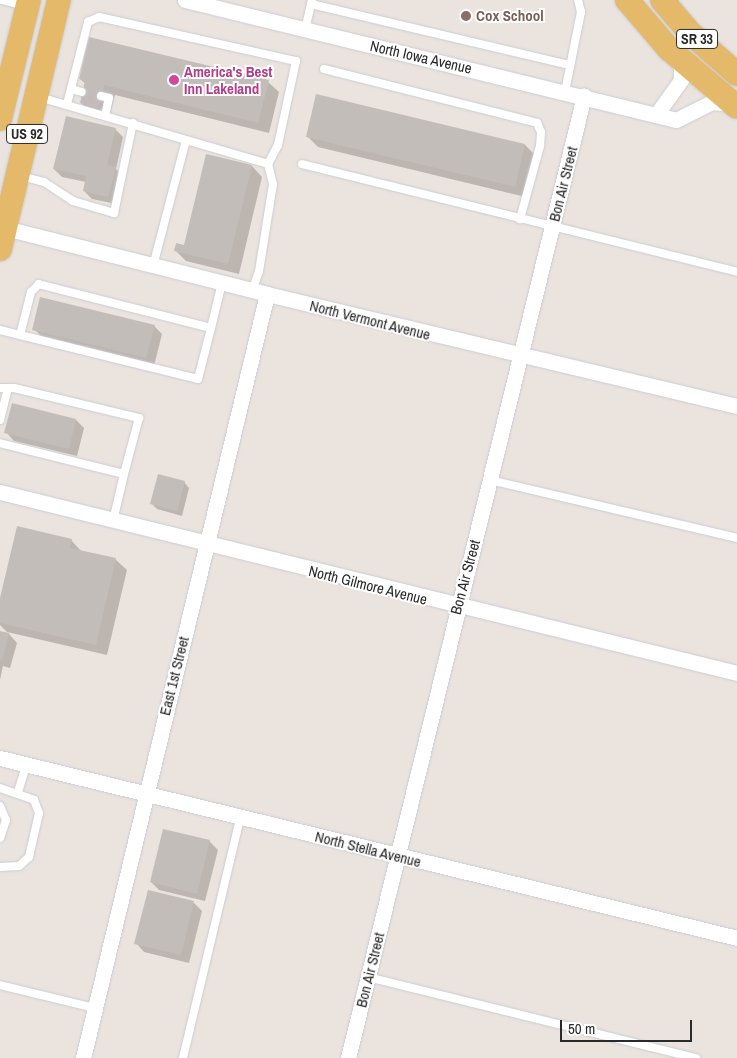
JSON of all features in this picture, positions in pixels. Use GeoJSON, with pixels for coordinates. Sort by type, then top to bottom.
{"type":"FeatureCollection","features":[{"type":"Feature","properties":{"kind":"main road","name":"US 92"},"geometry":{"type":"LineString","coordinates":[[2,238],[59,0]]}},
{"type":"Feature","properties":{"kind":"main road","name":"SR 33"},"geometry":{"type":"LineString","coordinates":[[627,0],[668,49],[735,106]]}},
{"type":"Feature","properties":{"kind":"main road","name":"SR 33"},"geometry":{"type":"LineString","coordinates":[[662,0],[688,32],[737,74]]}},
{"type":"Feature","properties":{"kind":"main road"},"geometry":{"type":"LineString","coordinates":[[2,106],[10,65],[28,3]]}},
{"type":"Feature","properties":{"kind":"street","name":"North Iowa Avenue"},"geometry":{"type":"LineString","coordinates":[[185,0],[676,120],[712,102],[735,106]]}},
{"type":"Feature","properties":{"kind":"street"},"geometry":{"type":"LineString","coordinates":[[656,115],[681,80],[681,67],[668,49]]}},
{"type":"Feature","properties":{"kind":"street","name":"Bon Air Street"},"geometry":{"type":"LineString","coordinates":[[348,1058],[457,606],[490,480],[584,96]]}},
{"type":"Feature","properties":{"kind":"street","name":"North Vermont Avenue"},"geometry":{"type":"LineString","coordinates":[[2,238],[153,266],[259,293],[737,406]]}},
{"type":"Feature","properties":{"kind":"street","name":"East 1st Street"},"geometry":{"type":"LineString","coordinates":[[83,1058],[144,794],[206,546],[259,293]]}},
{"type":"Feature","properties":{"kind":"street","name":"North Gilmore Avenue"},"geometry":{"type":"LineString","coordinates":[[0,493],[206,546],[737,673]]}},
{"type":"Feature","properties":{"kind":"street","name":"North Stella Avenue"},"geometry":{"type":"LineString","coordinates":[[0,758],[737,938]]}},
{"type":"Feature","properties":{"kind":"lane"},"geometry":{"type":"LineString","coordinates":[[2,0],[28,3]]}},
{"type":"Feature","properties":{"kind":"lane"},"geometry":{"type":"LineString","coordinates":[[565,92],[581,12],[578,0]]}},
{"type":"Feature","properties":{"kind":"lane"},"geometry":{"type":"LineString","coordinates":[[305,30],[312,2],[570,65]]}},
{"type":"Feature","properties":{"kind":"lane"},"geometry":{"type":"LineString","coordinates":[[67,104],[88,22],[99,17],[296,61],[278,145],[268,164],[273,184],[259,271],[259,293]]}},
{"type":"Feature","properties":{"kind":"lane"},"geometry":{"type":"LineString","coordinates":[[324,69],[537,123],[542,132],[540,146],[520,219]]}},
{"type":"Feature","properties":{"kind":"lane"},"geometry":{"type":"LineString","coordinates":[[71,89],[82,92]]}},
{"type":"Feature","properties":{"kind":"lane"},"geometry":{"type":"LineString","coordinates":[[101,96],[109,98],[105,115]]}},
{"type":"Feature","properties":{"kind":"lane"},"geometry":{"type":"LineString","coordinates":[[36,97],[133,123],[268,164]]}},
{"type":"Feature","properties":{"kind":"lane"},"geometry":{"type":"LineString","coordinates":[[18,175],[44,182],[73,201],[114,213],[133,123]]}},
{"type":"Feature","properties":{"kind":"lane"},"geometry":{"type":"LineString","coordinates":[[153,266],[186,140]]}},
{"type":"Feature","properties":{"kind":"lane"},"geometry":{"type":"LineString","coordinates":[[302,164],[737,272]]}},
{"type":"Feature","properties":{"kind":"lane"},"geometry":{"type":"LineString","coordinates":[[0,330],[198,379],[222,283]]}},
{"type":"Feature","properties":{"kind":"lane"},"geometry":{"type":"LineString","coordinates":[[20,336],[31,292],[39,284],[211,328]]}},
{"type":"Feature","properties":{"kind":"lane"},"geometry":{"type":"LineString","coordinates":[[0,420],[4,388],[139,418],[113,522]]}},
{"type":"Feature","properties":{"kind":"lane"},"geometry":{"type":"LineString","coordinates":[[0,443],[124,474]]}},
{"type":"Feature","properties":{"kind":"lane"},"geometry":{"type":"LineString","coordinates":[[490,480],[737,538]]}},
{"type":"Feature","properties":{"kind":"lane"},"geometry":{"type":"LineString","coordinates":[[18,792],[26,765]]}},
{"type":"Feature","properties":{"kind":"lane"},"geometry":{"type":"LineString","coordinates":[[0,788],[18,792],[34,800],[39,814],[28,857],[18,866],[0,867]]}},
{"type":"Feature","properties":{"kind":"lane"},"geometry":{"type":"LineString","coordinates":[[0,806],[6,820],[0,838]]}},
{"type":"Feature","properties":{"kind":"lane"},"geometry":{"type":"LineString","coordinates":[[182,1058],[240,818]]}},
{"type":"Feature","properties":{"kind":"lane"},"geometry":{"type":"LineString","coordinates":[[368,978],[696,1058]]}},
{"type":"Feature","properties":{"kind":"lane"},"geometry":{"type":"LineString","coordinates":[[0,985],[94,1008]]}},
{"type":"Feature","properties":{"kind":"building","name":"America's Best Inn Lakeland"},"geometry":{"type":"Polygon","coordinates":[[[89,37],[269,80],[258,123],[104,85],[99,108],[80,103],[85,81],[79,79],[89,37]]]}},
{"type":"Feature","properties":{"kind":"building"},"geometry":{"type":"Polygon","coordinates":[[[316,94],[525,144],[515,187],[306,137],[316,94]]]}},
{"type":"Feature","properties":{"kind":"building"},"geometry":{"type":"Polygon","coordinates":[[[66,116],[116,128],[107,165],[116,167],[108,197],[83,191],[86,176],[53,169],[66,116]]]}},
{"type":"Feature","properties":{"kind":"building"},"geometry":{"type":"Polygon","coordinates":[[[206,154],[252,165],[228,264],[174,251],[176,243],[184,245],[206,154]]]}},
{"type":"Feature","properties":{"kind":"building"},"geometry":{"type":"Polygon","coordinates":[[[40,297],[155,325],[146,358],[32,330],[40,297]]]}},
{"type":"Feature","properties":{"kind":"building"},"geometry":{"type":"Polygon","coordinates":[[[12,403],[76,419],[69,449],[4,433],[12,403]]]}},
{"type":"Feature","properties":{"kind":"building"},"geometry":{"type":"Polygon","coordinates":[[[158,474],[185,481],[177,511],[150,504],[158,474]]]}},
{"type":"Feature","properties":{"kind":"building"},"geometry":{"type":"Polygon","coordinates":[[[17,526],[72,539],[70,548],[116,558],[96,645],[0,623],[0,598],[17,526]]]}},
{"type":"Feature","properties":{"kind":"building"},"geometry":{"type":"Polygon","coordinates":[[[0,631],[9,633],[2,661],[0,660],[0,631]]]}},
{"type":"Feature","properties":{"kind":"building"},"geometry":{"type":"Polygon","coordinates":[[[163,829],[210,840],[197,894],[150,882],[163,829]]]}},
{"type":"Feature","properties":{"kind":"building"},"geometry":{"type":"Polygon","coordinates":[[[148,890],[194,901],[181,955],[134,944],[148,890]]]}},
{"type":"Feature","properties":{"kind":"place","name":"Cox School"},"geometry":{"type":"Point","coordinates":[466,16]}},
{"type":"Feature","properties":{"kind":"place","name":"America's Best Inn Lakeland"},"geometry":{"type":"Point","coordinates":[174,80]}}]}
